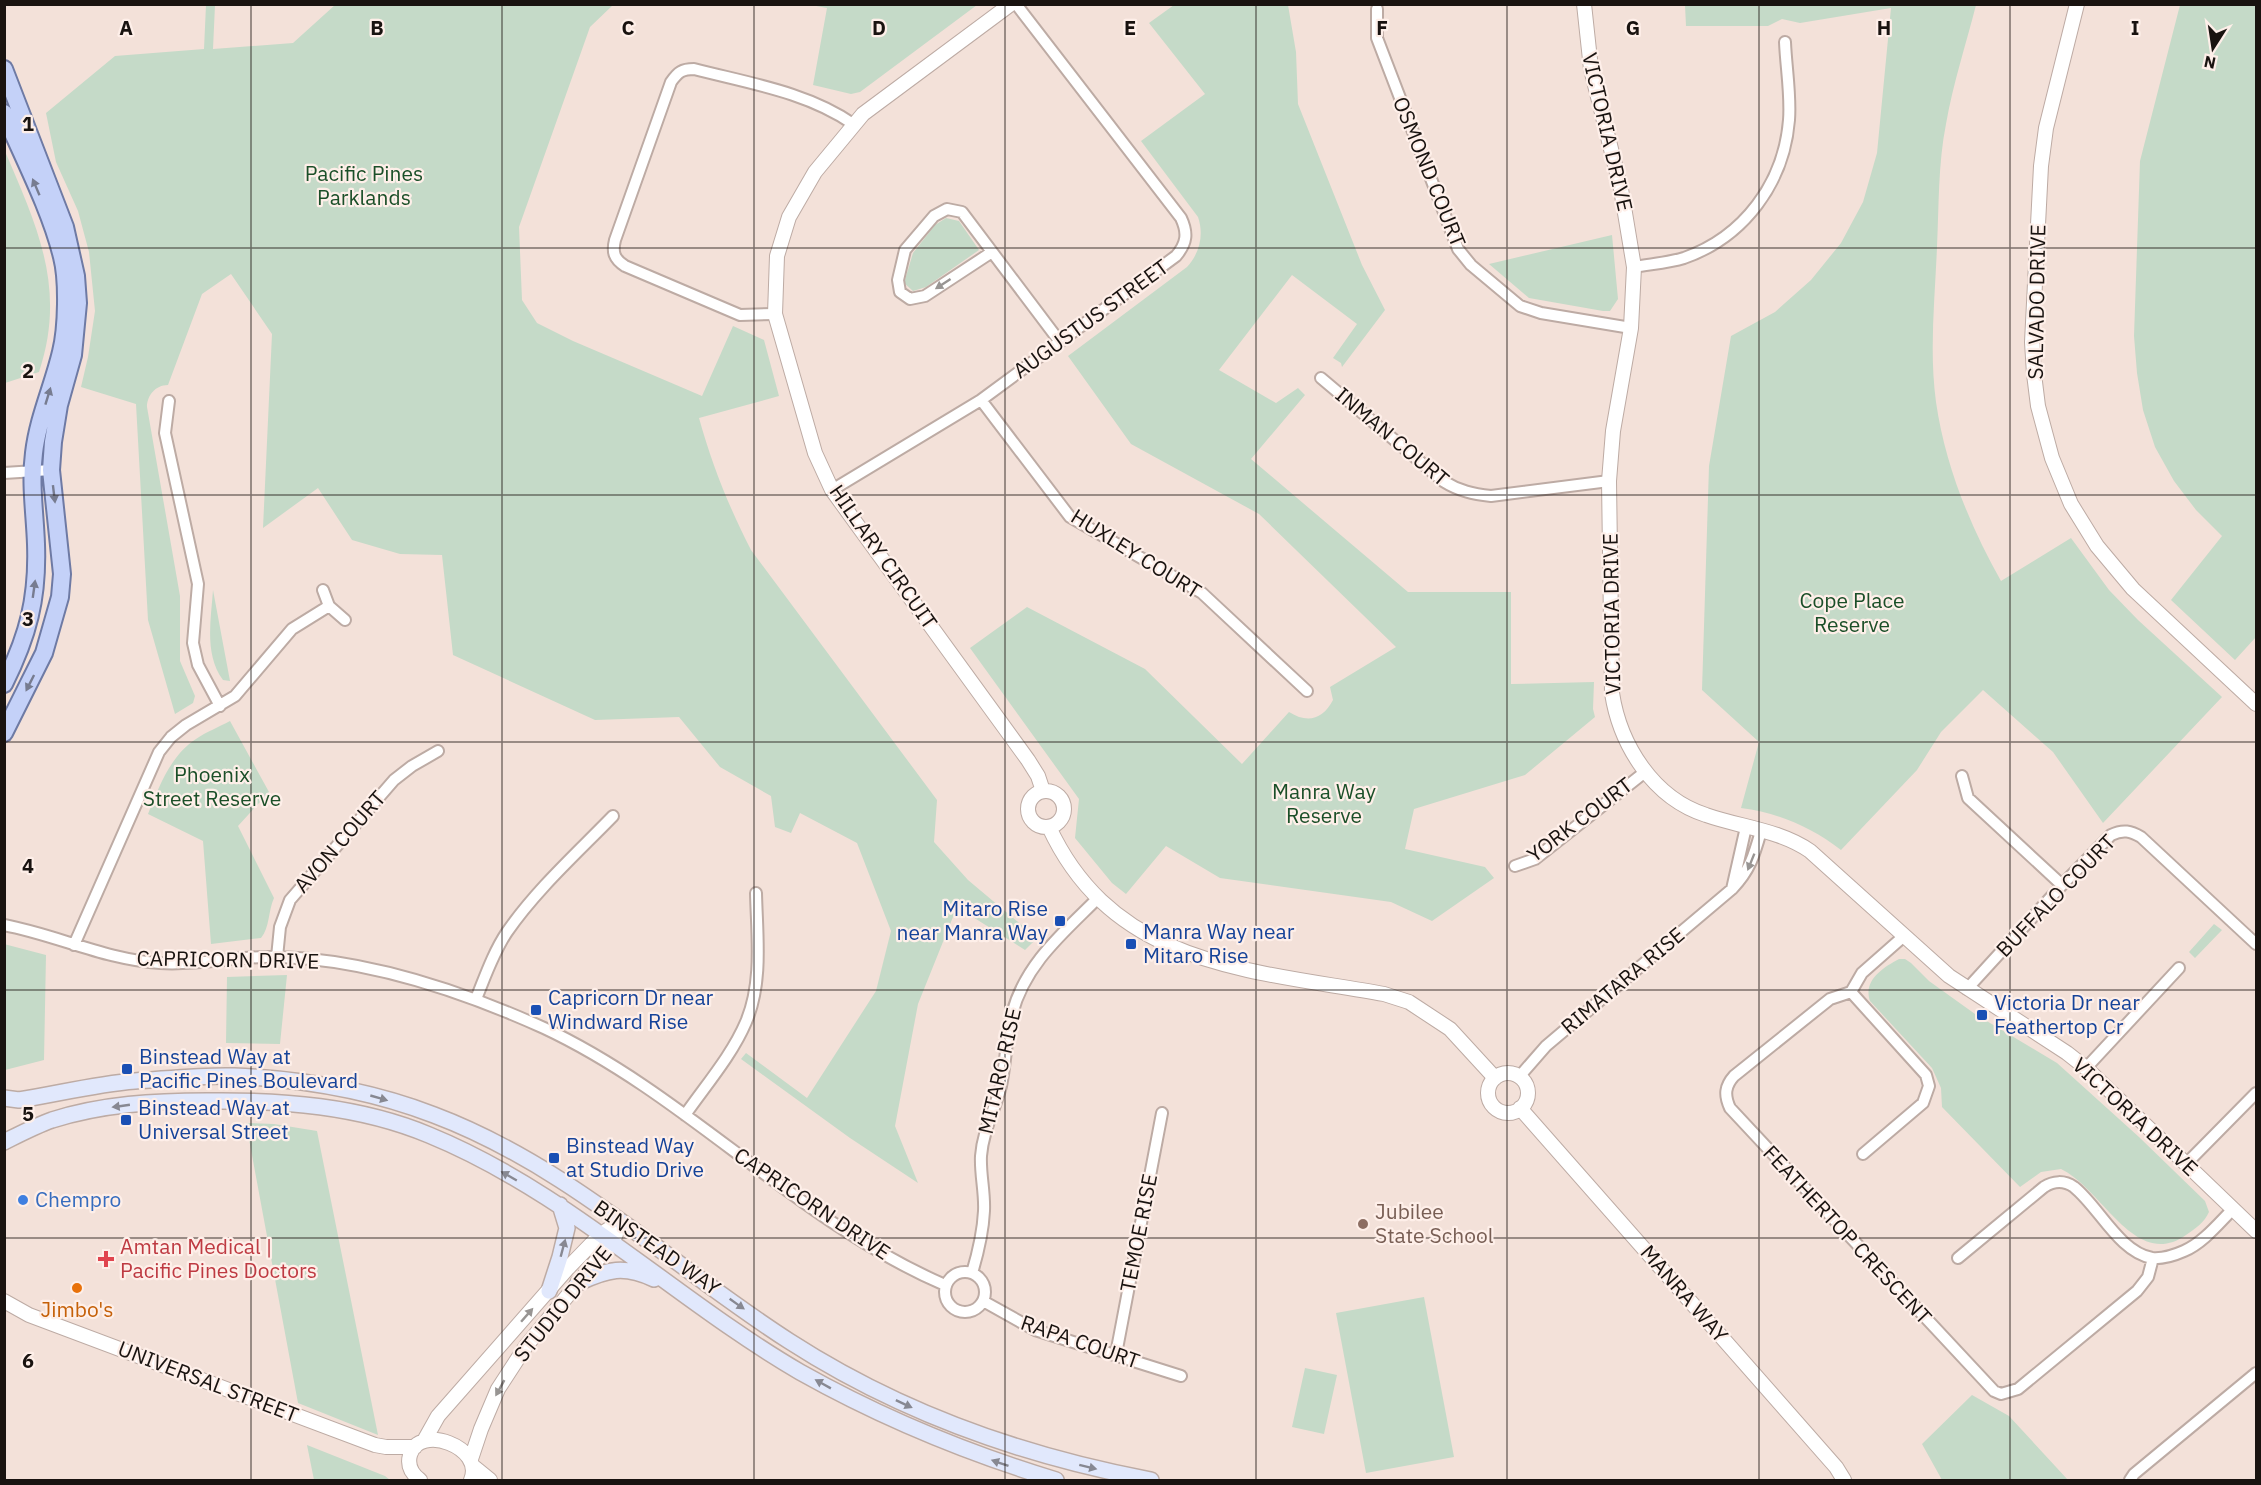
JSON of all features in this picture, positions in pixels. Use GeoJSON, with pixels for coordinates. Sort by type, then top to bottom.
{"type":"FeatureCollection","features":[{"type":"Feature","properties":{"kind":"main road"},"geometry":{"type":"LineString","coordinates":[[4,69],[65,227],[76,276],[78,303],[73,355],[54,431],[51,470],[61,563],[60,597],[44,653],[4,733]]}},
{"type":"Feature","properties":{"kind":"main road"},"geometry":{"type":"LineString","coordinates":[[4,113],[48,216],[62,258],[66,299],[62,351],[45,404],[34,450],[32,471],[36,582],[21,650],[4,684]]}},
{"type":"Feature","properties":{"kind":"main road","name":"BINSTEAD WAY"},"geometry":{"type":"LineString","coordinates":[[4,1098],[19,1100],[132,1081],[233,1076],[301,1083],[364,1094],[434,1114],[488,1138],[552,1176],[621,1221],[789,1341],[849,1377],[903,1403],[989,1438],[1106,1472],[1151,1480]]}},
{"type":"Feature","properties":{"kind":"main road","name":"BINSTEAD WAY"},"geometry":{"type":"LineString","coordinates":[[4,1142],[42,1124],[76,1114],[155,1101],[236,1100],[305,1105],[363,1115],[427,1134],[474,1156],[560,1205],[681,1292],[789,1365],[905,1425],[963,1449],[1056,1480]]}},
{"type":"Feature","properties":{"kind":"main road"},"geometry":{"type":"LineString","coordinates":[[549,1291],[567,1228],[560,1205]]}},
{"type":"Feature","properties":{"kind":"main road"},"geometry":{"type":"LineString","coordinates":[[578,1283],[598,1274],[625,1269],[639,1272],[681,1292]]}},
{"type":"Feature","properties":{"kind":"street","name":"HILLARY CIRCUIT"},"geometry":{"type":"LineString","coordinates":[[1011,4],[863,114],[815,172],[789,217],[777,256],[775,314],[815,453],[832,490],[1028,760],[1038,776],[1043,791]]}},
{"type":"Feature","properties":{"kind":"street","name":"AUGUSTUS STREET"},"geometry":{"type":"LineString","coordinates":[[832,490],[981,400],[1176,256],[1183,248],[1186,238],[1181,218],[1016,4]]}},
{"type":"Feature","properties":{"kind":"street","name":"VICTORIA DRIVE"},"geometry":{"type":"LineString","coordinates":[[1584,4],[1591,69],[1621,189],[1634,267],[1631,328],[1613,431],[1609,481],[1612,693],[1616,715],[1625,740],[1645,772],[1673,798],[1703,815],[1788,839],[1810,851],[1949,976],[2067,1053],[2086,1068],[2256,1230]]}},
{"type":"Feature","properties":{"kind":"street","name":"SALVADO DRIVE"},"geometry":{"type":"LineString","coordinates":[[2077,4],[2046,128],[2041,166],[2032,342],[2038,406],[2052,458],[2071,504],[2097,546],[2133,589],[2256,704]]}},
{"type":"Feature","properties":{"kind":"street","name":"OSMOND COURT"},"geometry":{"type":"LineString","coordinates":[[1377,9],[1377,38],[1458,249],[1464,258],[1507,297],[1529,310],[1631,328]]}},
{"type":"Feature","properties":{"kind":"street"},"geometry":{"type":"LineString","coordinates":[[1634,267],[1682,259],[1708,248],[1737,228],[1758,205],[1777,174],[1785,150],[1789,118],[1785,42]]}},
{"type":"Feature","properties":{"kind":"street"},"geometry":{"type":"LineString","coordinates":[[775,314],[740,315],[626,266],[615,256],[613,249],[615,240],[671,82],[678,72],[694,69],[759,85],[821,104],[853,124]]}},
{"type":"Feature","properties":{"kind":"street"},"geometry":{"type":"LineString","coordinates":[[992,252],[925,296],[910,299],[900,292],[898,280],[905,250],[934,216],[947,209],[962,212],[1060,342]]}},
{"type":"Feature","properties":{"kind":"street","name":"INMAN COURT"},"geometry":{"type":"LineString","coordinates":[[1321,378],[1443,481],[1456,489],[1491,496],[1609,481]]}},
{"type":"Feature","properties":{"kind":"street","name":"HUXLEY COURT"},"geometry":{"type":"LineString","coordinates":[[981,400],[1070,516],[1202,593],[1307,692]]}},
{"type":"Feature","properties":{"kind":"street"},"geometry":{"type":"LineString","coordinates":[[169,401],[165,433],[198,584],[193,643],[198,665],[220,706]]}},
{"type":"Feature","properties":{"kind":"street"},"geometry":{"type":"LineString","coordinates":[[4,473],[51,470]]}},
{"type":"Feature","properties":{"kind":"street"},"geometry":{"type":"LineString","coordinates":[[323,590],[329,606],[345,620]]}},
{"type":"Feature","properties":{"kind":"street"},"geometry":{"type":"LineString","coordinates":[[74,945],[159,752],[186,724],[236,696],[292,629],[329,606]]}},
{"type":"Feature","properties":{"kind":"street","name":"AVON COURT"},"geometry":{"type":"LineString","coordinates":[[277,957],[284,911],[298,889],[394,780],[412,765],[438,751]]}},
{"type":"Feature","properties":{"kind":"street","name":"YORK COURT"},"geometry":{"type":"LineString","coordinates":[[1515,866],[1535,858],[1645,772]]}},
{"type":"Feature","properties":{"kind":"street"},"geometry":{"type":"LineString","coordinates":[[1962,776],[1968,798],[2062,885]]}},
{"type":"Feature","properties":{"kind":"street"},"geometry":{"type":"LineString","coordinates":[[1043,791],[1057,794],[1064,806],[1061,820],[1049,827],[1036,825],[1029,815],[1029,802],[1032,797],[1043,791]]}},
{"type":"Feature","properties":{"kind":"street"},"geometry":{"type":"LineString","coordinates":[[476,999],[508,930],[538,894],[613,816]]}},
{"type":"Feature","properties":{"kind":"street"},"geometry":{"type":"LineString","coordinates":[[1049,827],[1069,866],[1098,898],[1147,935],[1179,951],[1208,961],[1384,994],[1409,1002],[1450,1029],[1495,1078]]}},
{"type":"Feature","properties":{"kind":"street"},"geometry":{"type":"LineString","coordinates":[[1732,889],[1746,827]]}},
{"type":"Feature","properties":{"kind":"street","name":"RIMATARA RISE"},"geometry":{"type":"LineString","coordinates":[[1519,1077],[1546,1046],[1746,875],[1752,863],[1761,831]]}},
{"type":"Feature","properties":{"kind":"street","name":"BUFFALO COURT"},"geometry":{"type":"LineString","coordinates":[[1968,989],[2062,885],[2111,835],[2119,831],[2132,831],[2141,837],[2256,944]]}},
{"type":"Feature","properties":{"kind":"street"},"geometry":{"type":"LineString","coordinates":[[685,1115],[737,1039],[749,1013],[758,967],[756,893]]}},
{"type":"Feature","properties":{"kind":"street","name":"MITARO RISE"},"geometry":{"type":"LineString","coordinates":[[972,1273],[984,1210],[981,1157],[983,1142],[1005,1067],[1007,1038],[1018,994],[1043,953],[1098,898]]}},
{"type":"Feature","properties":{"kind":"street","name":"CAPRICORN DRIVE"},"geometry":{"type":"LineString","coordinates":[[4,925],[118,957],[161,963],[277,957],[316,960],[395,975],[476,999],[546,1030],[624,1073],[822,1216],[888,1257],[945,1285]]}},
{"type":"Feature","properties":{"kind":"street"},"geometry":{"type":"LineString","coordinates":[[1863,1154],[1923,1103],[1929,1086],[1926,1075],[1851,992],[1862,973],[1904,936]]}},
{"type":"Feature","properties":{"kind":"street"},"geometry":{"type":"LineString","coordinates":[[2086,1068],[2179,968]]}},
{"type":"Feature","properties":{"kind":"street","name":"FEATHERTOP CRESCENT"},"geometry":{"type":"LineString","coordinates":[[1851,992],[1830,999],[1734,1076],[1728,1083],[1726,1100],[1730,1108],[1987,1386],[2001,1394],[2018,1389],[2144,1284],[2153,1258]]}},
{"type":"Feature","properties":{"kind":"street"},"geometry":{"type":"LineString","coordinates":[[1507,1073],[1519,1077],[1526,1086],[1527,1092],[1524,1104],[1520,1108],[1508,1113],[1502,1112],[1491,1104],[1488,1093],[1491,1082],[1495,1078],[1507,1073]]}},
{"type":"Feature","properties":{"kind":"street"},"geometry":{"type":"LineString","coordinates":[[2186,1164],[2256,1093]]}},
{"type":"Feature","properties":{"kind":"street","name":"MANRA WAY"},"geometry":{"type":"LineString","coordinates":[[1520,1108],[1836,1467],[1844,1480]]}},
{"type":"Feature","properties":{"kind":"street","name":"TEMOE RISE"},"geometry":{"type":"LineString","coordinates":[[1116,1354],[1162,1113]]}},
{"type":"Feature","properties":{"kind":"street"},"geometry":{"type":"LineString","coordinates":[[1958,1258],[2044,1187],[2056,1182],[2073,1186],[2124,1242],[2140,1253],[2153,1258],[2167,1257],[2186,1250],[2210,1232],[2233,1209]]}},
{"type":"Feature","properties":{"kind":"street","name":"STUDIO DRIVE"},"geometry":{"type":"LineString","coordinates":[[472,1469],[481,1429],[498,1389],[526,1346],[578,1283],[607,1238],[621,1221]]}},
{"type":"Feature","properties":{"kind":"street","name":"STUDIO DRIVE"},"geometry":{"type":"LineString","coordinates":[[419,1444],[438,1416],[549,1291],[607,1238]]}},
{"type":"Feature","properties":{"kind":"street"},"geometry":{"type":"LineString","coordinates":[[972,1273],[983,1283],[985,1293],[983,1301],[972,1312],[958,1312],[946,1302],[945,1285],[956,1274],[972,1273]]}},
{"type":"Feature","properties":{"kind":"street","name":"UNIVERSAL STREET"},"geometry":{"type":"LineString","coordinates":[[4,1301],[29,1315],[375,1445],[386,1448],[419,1444],[431,1440],[446,1443],[462,1451],[472,1469]]}},
{"type":"Feature","properties":{"kind":"street","name":"RAPA COURT"},"geometry":{"type":"LineString","coordinates":[[983,1301],[1035,1330],[1181,1376]]}},
{"type":"Feature","properties":{"kind":"street"},"geometry":{"type":"LineString","coordinates":[[2130,1480],[2134,1474],[2256,1373]]}},
{"type":"Feature","properties":{"kind":"street"},"geometry":{"type":"LineString","coordinates":[[416,1479],[409,1464],[411,1454],[419,1444]]}},
{"type":"Feature","properties":{"kind":"street"},"geometry":{"type":"LineString","coordinates":[[472,1469],[490,1480]]}},
{"type":"Feature","properties":{"kind":"green space"},"geometry":{"type":"Polygon","coordinates":[[[977,4],[860,92],[851,94],[813,85],[827,8],[811,5],[977,4]]]}},
{"type":"Feature","properties":{"kind":"green space","name":"Pacific Pines Parklands"},"geometry":{"type":"Polygon","coordinates":[[[206,5],[215,5],[213,49],[293,43],[335,5],[613,5],[590,27],[519,227],[522,300],[537,323],[573,341],[702,396],[733,326],[764,340],[779,396],[699,418],[715,469],[735,518],[751,550],[937,800],[934,842],[968,880],[1037,938],[1025,950],[957,907],[918,1004],[895,1126],[918,1183],[850,1138],[741,1059],[746,1053],[807,1098],[876,991],[891,931],[857,843],[800,813],[791,833],[775,827],[771,796],[720,767],[679,717],[595,720],[453,655],[442,555],[400,554],[352,540],[318,488],[263,528],[272,334],[231,274],[202,294],[168,385],[156,389],[150,395],[147,403],[180,596],[180,661],[195,696],[193,703],[175,714],[148,620],[136,404],[81,387],[95,311],[89,252],[78,211],[56,162],[46,113],[115,56],[204,49],[206,5]]]}},
{"type":"Feature","properties":{"kind":"green space","name":"Manra Way Reserve"},"geometry":{"type":"Polygon","coordinates":[[[1174,5],[1288,5],[1296,52],[1298,104],[1362,265],[1385,310],[1342,367],[1341,363],[1333,358],[1357,324],[1292,275],[1219,370],[1276,403],[1298,388],[1305,395],[1251,459],[1408,592],[1511,592],[1511,684],[1594,682],[1595,717],[1525,775],[1414,809],[1405,849],[1485,867],[1494,878],[1432,921],[1391,902],[1220,878],[1166,846],[1126,894],[1112,883],[1075,838],[1079,799],[970,648],[1027,607],[1145,669],[1242,764],[1289,712],[1302,718],[1314,718],[1325,712],[1333,700],[1330,687],[1396,647],[1259,514],[1131,444],[1068,356],[1187,267],[1198,250],[1201,230],[1198,217],[1141,141],[1205,94],[1149,23],[1174,5]]]}},
{"type":"Feature","properties":{"kind":"green space","name":"Cope Place Reserve"},"geometry":{"type":"Polygon","coordinates":[[[1685,5],[1976,5],[1952,94],[1943,139],[1939,185],[1933,363],[1940,426],[1952,472],[1969,517],[2001,581],[2071,538],[2109,590],[2138,620],[2222,697],[2103,823],[2053,752],[1983,690],[1941,732],[1917,770],[1841,850],[1818,834],[1794,822],[1768,813],[1741,808],[1759,742],[1702,690],[1709,466],[1731,336],[1775,312],[1811,280],[1841,243],[1863,202],[1877,153],[1891,8],[1800,23],[1782,19],[1768,26],[1686,26],[1685,5]]]}},
{"type":"Feature","properties":{"kind":"green space"},"geometry":{"type":"Polygon","coordinates":[[[2180,5],[2256,5],[2256,637],[2235,660],[2171,600],[2222,536],[2196,510],[2174,481],[2155,447],[2143,410],[2137,373],[2134,336],[2140,161],[2180,5]]]}},
{"type":"Feature","properties":{"kind":"green space"},"geometry":{"type":"Polygon","coordinates":[[[4,149],[37,231],[49,285],[50,313],[47,341],[39,372],[5,383],[4,149]]]}},
{"type":"Feature","properties":{"kind":"green space"},"geometry":{"type":"Polygon","coordinates":[[[946,218],[959,221],[979,250],[926,287],[913,291],[904,283],[913,253],[935,225],[946,218]]]}},
{"type":"Feature","properties":{"kind":"green space"},"geometry":{"type":"Polygon","coordinates":[[[1612,235],[1618,299],[1610,311],[1529,298],[1489,264],[1612,235]]]}},
{"type":"Feature","properties":{"kind":"green space"},"geometry":{"type":"Polygon","coordinates":[[[213,590],[230,681],[223,680],[213,659],[210,625],[213,590]]]}},
{"type":"Feature","properties":{"kind":"green space","name":"Phoenix Street Reserve"},"geometry":{"type":"Polygon","coordinates":[[[230,721],[269,792],[238,826],[274,898],[266,929],[261,938],[211,944],[203,841],[148,814],[166,773],[179,754],[200,736],[230,721]]]}},
{"type":"Feature","properties":{"kind":"green space"},"geometry":{"type":"Polygon","coordinates":[[[2214,924],[2222,930],[2195,958],[2189,952],[2214,924]]]}},
{"type":"Feature","properties":{"kind":"green space"},"geometry":{"type":"Polygon","coordinates":[[[4,944],[46,955],[44,1060],[5,1070],[4,944]]]}},
{"type":"Feature","properties":{"kind":"green space"},"geometry":{"type":"Polygon","coordinates":[[[1899,959],[1905,959],[1911,963],[1929,981],[1975,1014],[2057,1063],[2205,1201],[2209,1212],[2202,1222],[2186,1235],[2168,1243],[2151,1243],[2135,1235],[2120,1223],[2076,1179],[2061,1169],[2041,1172],[2020,1187],[1942,1107],[1941,1088],[1932,1068],[1870,1001],[1869,987],[1872,981],[1881,971],[1899,959]]]}},
{"type":"Feature","properties":{"kind":"green space"},"geometry":{"type":"Polygon","coordinates":[[[287,975],[280,1044],[226,1043],[227,977],[287,975]]]}},
{"type":"Feature","properties":{"kind":"green space"},"geometry":{"type":"Polygon","coordinates":[[[246,1123],[274,1124],[317,1131],[378,1435],[298,1403],[246,1123]]]}},
{"type":"Feature","properties":{"kind":"green space"},"geometry":{"type":"Polygon","coordinates":[[[1424,1297],[1454,1457],[1366,1473],[1336,1313],[1424,1297]]]}},
{"type":"Feature","properties":{"kind":"green space"},"geometry":{"type":"Polygon","coordinates":[[[1305,1368],[1337,1375],[1324,1434],[1292,1427],[1305,1368]]]}},
{"type":"Feature","properties":{"kind":"green space"},"geometry":{"type":"Polygon","coordinates":[[[1972,1395],[2009,1416],[2068,1480],[1942,1480],[1922,1444],[1972,1395]]]}},
{"type":"Feature","properties":{"kind":"green space"},"geometry":{"type":"Polygon","coordinates":[[[307,1445],[385,1476],[390,1480],[314,1480],[307,1445]]]}},
{"type":"Feature","properties":{"kind":"place","name":"Mitaro Rise near Manra Way"},"geometry":{"type":"Point","coordinates":[1060,921]}},
{"type":"Feature","properties":{"kind":"place","name":"Manra Way near Mitaro Rise"},"geometry":{"type":"Point","coordinates":[1131,944]}},
{"type":"Feature","properties":{"kind":"place","name":"Capricorn Dr near Windward Rise"},"geometry":{"type":"Point","coordinates":[536,1010]}},
{"type":"Feature","properties":{"kind":"place","name":"Victoria Dr near Feathertop Cr"},"geometry":{"type":"Point","coordinates":[1982,1015]}},
{"type":"Feature","properties":{"kind":"place","name":"Binstead Way at Pacific Pines Boulevard"},"geometry":{"type":"Point","coordinates":[127,1069]}},
{"type":"Feature","properties":{"kind":"place","name":"Binstead Way at Universal Street"},"geometry":{"type":"Point","coordinates":[126,1120]}},
{"type":"Feature","properties":{"kind":"place","name":"Binstead Way at Studio Drive"},"geometry":{"type":"Point","coordinates":[554,1158]}},
{"type":"Feature","properties":{"kind":"place","name":"Chempro"},"geometry":{"type":"Point","coordinates":[23,1200]}},
{"type":"Feature","properties":{"kind":"place","name":"Jubilee State School"},"geometry":{"type":"Point","coordinates":[1363,1224]}},
{"type":"Feature","properties":{"kind":"place","name":"Amtan Medical | Pacific Pines Doctors"},"geometry":{"type":"Point","coordinates":[106,1259]}},
{"type":"Feature","properties":{"kind":"place","name":"Jimbo's"},"geometry":{"type":"Point","coordinates":[77,1288]}}]}
